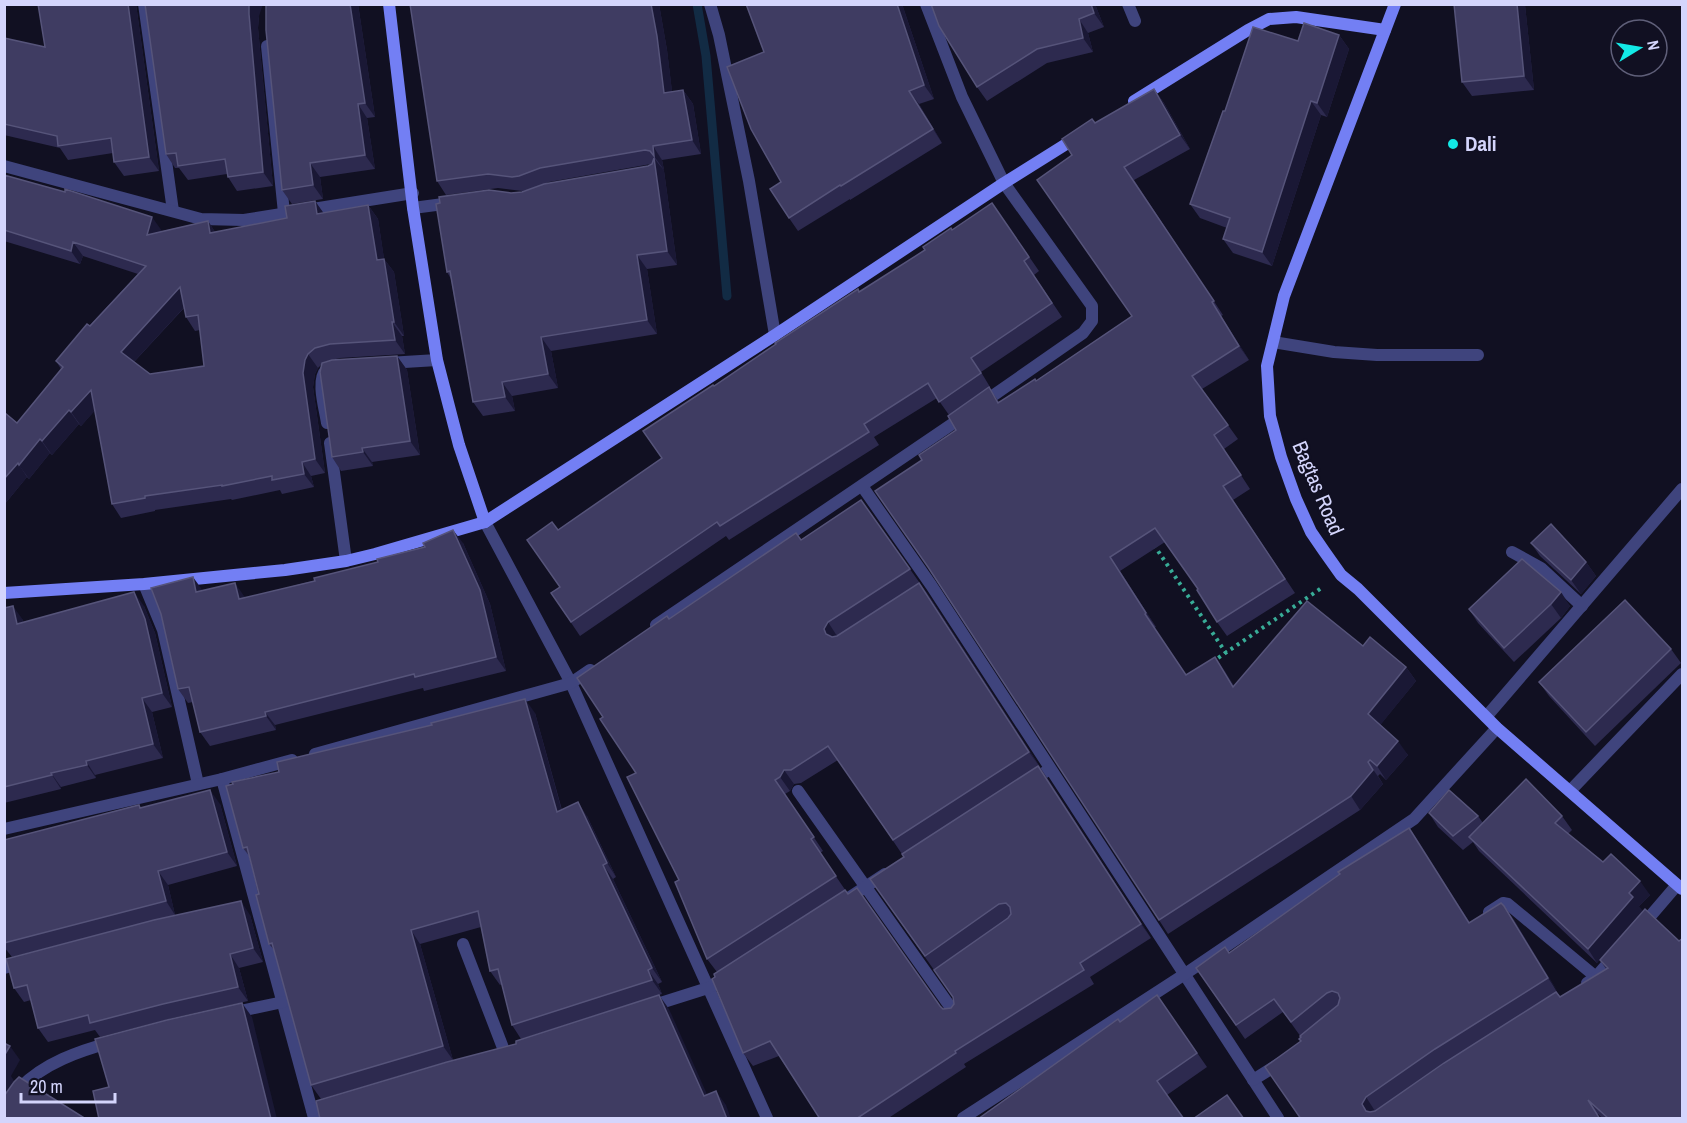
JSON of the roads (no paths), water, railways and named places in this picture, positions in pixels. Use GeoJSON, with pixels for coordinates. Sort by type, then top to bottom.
{"type":"FeatureCollection","features":[{"type":"Feature","properties":{"kind":"street"},"geometry":{"type":"LineString","coordinates":[[144,4],[173,211]]}},
{"type":"Feature","properties":{"kind":"street"},"geometry":{"type":"LineString","coordinates":[[389,4],[413,208],[437,360],[459,445],[485,522],[571,683],[767,1119]]}},
{"type":"Feature","properties":{"kind":"street"},"geometry":{"type":"LineString","coordinates":[[710,4],[719,35],[749,181],[775,335]]}},
{"type":"Feature","properties":{"kind":"street"},"geometry":{"type":"LineString","coordinates":[[648,631],[1083,333],[1092,321],[1092,306],[1004,183],[962,97],[926,4]]}},
{"type":"Feature","properties":{"kind":"street"},"geometry":{"type":"LineString","coordinates":[[1128,4],[1135,21]]}},
{"type":"Feature","properties":{"kind":"street","name":"Bagtas Road"},"geometry":{"type":"LineString","coordinates":[[1395,4],[1284,296],[1267,366],[1269,417],[1281,457],[1311,532],[1341,575],[1358,589],[1497,728],[1680,887]]}},
{"type":"Feature","properties":{"kind":"street"},"geometry":{"type":"LineString","coordinates":[[1121,109],[1269,19],[1296,17],[1385,30]]}},
{"type":"Feature","properties":{"kind":"street"},"geometry":{"type":"LineString","coordinates":[[267,35],[284,213]]}},
{"type":"Feature","properties":{"kind":"street"},"geometry":{"type":"LineString","coordinates":[[4,593],[144,584],[285,570],[346,561],[485,522],[1092,128]]}},
{"type":"Feature","properties":{"kind":"street"},"geometry":{"type":"LineString","coordinates":[[4,166],[201,219],[244,220],[413,193]]}},
{"type":"Feature","properties":{"kind":"street"},"geometry":{"type":"LineString","coordinates":[[413,208],[467,200]]}},
{"type":"Feature","properties":{"kind":"street"},"geometry":{"type":"LineString","coordinates":[[1273,342],[1377,356],[1478,355]]}},
{"type":"Feature","properties":{"kind":"street"},"geometry":{"type":"LineString","coordinates":[[373,364],[437,360]]}},
{"type":"Feature","properties":{"kind":"street"},"geometry":{"type":"LineString","coordinates":[[341,366],[327,369],[322,374],[321,386],[346,561]]}},
{"type":"Feature","properties":{"kind":"street"},"geometry":{"type":"LineString","coordinates":[[862,486],[926,588],[1050,769],[1278,1119]]}},
{"type":"Feature","properties":{"kind":"street"},"geometry":{"type":"LineString","coordinates":[[1486,717],[1683,489]]}},
{"type":"Feature","properties":{"kind":"street"},"geometry":{"type":"LineString","coordinates":[[1512,552],[1540,568],[1581,606]]}},
{"type":"Feature","properties":{"kind":"street"},"geometry":{"type":"LineString","coordinates":[[144,584],[163,630],[198,784]]}},
{"type":"Feature","properties":{"kind":"street"},"geometry":{"type":"LineString","coordinates":[[4,829],[222,779],[571,683],[600,664]]}},
{"type":"Feature","properties":{"kind":"street"},"geometry":{"type":"LineString","coordinates":[[1570,791],[1683,674]]}},
{"type":"Feature","properties":{"kind":"street"},"geometry":{"type":"LineString","coordinates":[[963,1119],[1185,974],[1414,819],[1497,728]]}},
{"type":"Feature","properties":{"kind":"street"},"geometry":{"type":"LineString","coordinates":[[1021,787],[1050,769]]}},
{"type":"Feature","properties":{"kind":"street"},"geometry":{"type":"LineString","coordinates":[[222,779],[250,907],[283,1002],[313,1114],[346,1100]]}},
{"type":"Feature","properties":{"kind":"street"},"geometry":{"type":"LineString","coordinates":[[798,791],[865,887],[936,979],[956,1015]]}},
{"type":"Feature","properties":{"kind":"street"},"geometry":{"type":"LineString","coordinates":[[835,906],[894,868]]}},
{"type":"Feature","properties":{"kind":"street"},"geometry":{"type":"LineString","coordinates":[[1577,989],[1596,977],[1680,887]]}},
{"type":"Feature","properties":{"kind":"street"},"geometry":{"type":"LineString","coordinates":[[1482,919],[1495,907],[1503,903],[1508,904],[1596,977]]}},
{"type":"Feature","properties":{"kind":"street"},"geometry":{"type":"LineString","coordinates":[[463,944],[505,1052]]}},
{"type":"Feature","properties":{"kind":"street"},"geometry":{"type":"LineString","coordinates":[[4,968],[39,958]]}},
{"type":"Feature","properties":{"kind":"street"},"geometry":{"type":"LineString","coordinates":[[640,1010],[708,988],[738,969]]}},
{"type":"Feature","properties":{"kind":"street"},"geometry":{"type":"LineString","coordinates":[[224,1014],[283,1002]]}},
{"type":"Feature","properties":{"kind":"street"},"geometry":{"type":"LineString","coordinates":[[4,1112],[19,1089],[42,1071],[93,1047],[126,1039]]}},
{"type":"Feature","properties":{"kind":"street"},"geometry":{"type":"LineString","coordinates":[[1253,1080],[1289,1056]]}},
{"type":"Feature","properties":{"kind":"waterway"},"geometry":{"type":"LineString","coordinates":[[697,4],[706,56],[727,296]]}},
{"type":"Feature","properties":{"kind":"place","name":"Dali"},"geometry":{"type":"Point","coordinates":[1453,144]}}]}
